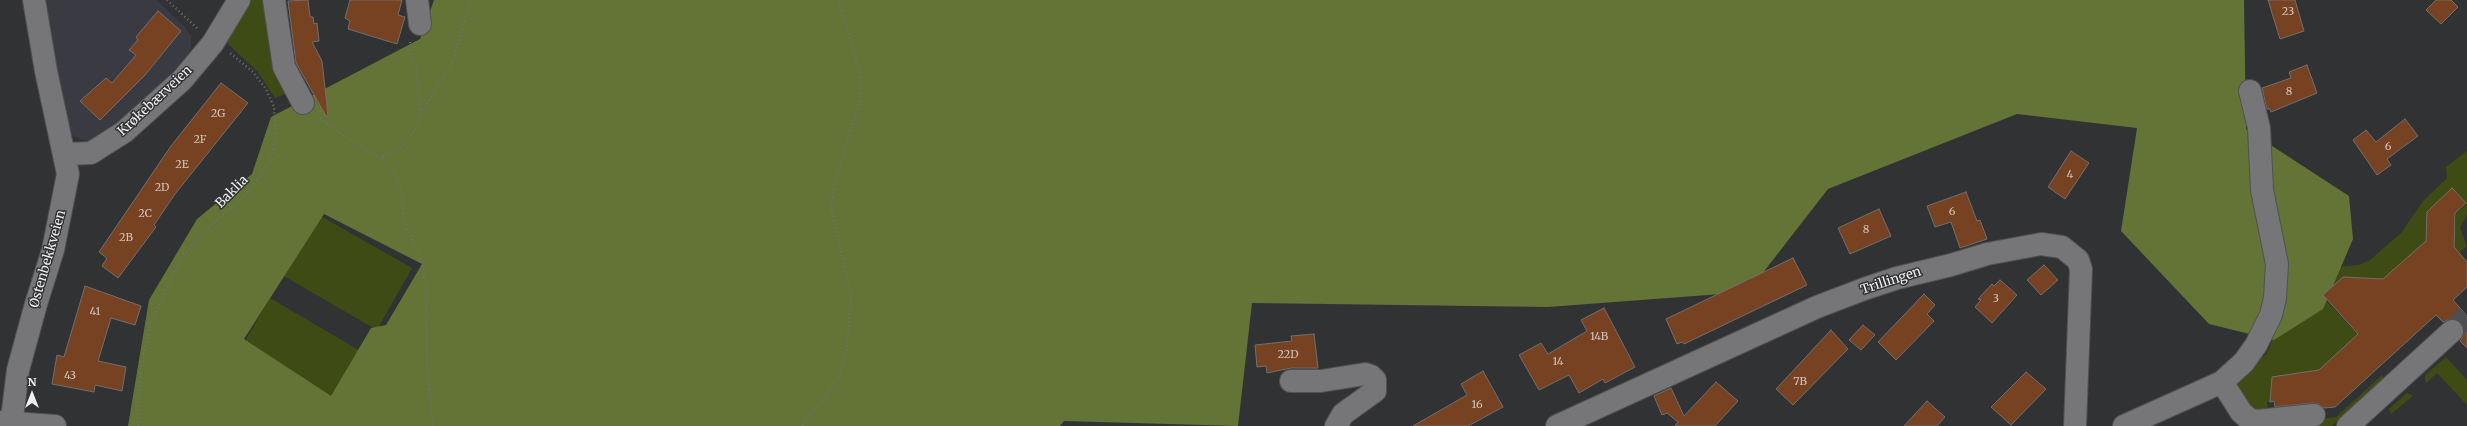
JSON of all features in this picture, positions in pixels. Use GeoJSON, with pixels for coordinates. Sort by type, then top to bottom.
{"type":"FeatureCollection","features":[{"type":"Feature","properties":{"kind":"street","name":"Østenbekkveien"},"geometry":{"type":"LineString","coordinates":[[8,424],[18,370],[53,250],[64,203],[68,174],[66,154],[46,70],[34,0]]}},
{"type":"Feature","properties":{"kind":"street","name":"Krøkebærveien"},"geometry":{"type":"LineString","coordinates":[[66,154],[91,153],[124,132],[182,80],[213,43],[238,0]]}},
{"type":"Feature","properties":{"kind":"street"},"geometry":{"type":"LineString","coordinates":[[274,0],[284,67],[303,103]]}},
{"type":"Feature","properties":{"kind":"street"},"geometry":{"type":"LineString","coordinates":[[417,0],[420,24]]}},
{"type":"Feature","properties":{"kind":"street"},"geometry":{"type":"LineString","coordinates":[[2124,426],[2222,382],[2244,362],[2256,345],[2271,315],[2275,298],[2275,251],[2262,190],[2259,128],[2250,90]]}},
{"type":"Feature","properties":{"kind":"street","name":"Trillingen"},"geometry":{"type":"LineString","coordinates":[[1557,426],[1818,307],[1864,289],[1897,278],[1987,254],[2041,244],[2062,247],[2078,260],[2081,269],[2075,426]]}},
{"type":"Feature","properties":{"kind":"street"},"geometry":{"type":"LineString","coordinates":[[2348,426],[2452,331]]}},
{"type":"Feature","properties":{"kind":"street"},"geometry":{"type":"LineString","coordinates":[[1291,381],[1321,381],[1365,374],[1372,376],[1375,380],[1375,391],[1343,414],[1336,426]]}},
{"type":"Feature","properties":{"kind":"street"},"geometry":{"type":"LineString","coordinates":[[2222,382],[2241,412],[2250,420],[2257,421],[2314,415]]}},
{"type":"Feature","properties":{"kind":"street"},"geometry":{"type":"LineString","coordinates":[[8,424],[55,426]]}},
{"type":"Feature","properties":{"kind":"path","name":"Baklia"},"geometry":{"type":"LineString","coordinates":[[138,426],[138,398],[142,360],[152,320],[168,284],[183,256],[204,232],[250,190],[264,172],[272,154],[276,134],[274,107],[266,89],[253,72],[232,55],[213,43],[167,0]]}},
{"type":"Feature","properties":{"kind":"path"},"geometry":{"type":"LineString","coordinates":[[381,158],[388,152],[400,147],[410,136],[416,127],[420,114],[454,60],[470,0]]}},
{"type":"Feature","properties":{"kind":"path"},"geometry":{"type":"LineString","coordinates":[[804,426],[838,379],[846,349],[851,297],[831,206],[835,181],[859,104],[861,84],[855,54],[838,0]]}},
{"type":"Feature","properties":{"kind":"path"},"geometry":{"type":"LineString","coordinates":[[420,24],[410,39],[410,50],[417,70],[420,114]]}},
{"type":"Feature","properties":{"kind":"path"},"geometry":{"type":"LineString","coordinates":[[303,103],[339,133],[381,158],[396,176],[401,189],[404,220],[422,263],[426,287],[427,364],[434,426]]}},
{"type":"Feature","properties":{"kind":"shaded area"},"geometry":{"type":"Polygon","coordinates":[[[43,0],[157,0],[184,26],[191,36],[191,48],[183,65],[137,112],[90,141],[82,140],[72,135],[65,124],[43,0]]]}},
{"type":"Feature","properties":{"kind":"green space"},"geometry":{"type":"Polygon","coordinates":[[[249,0],[268,0],[290,92],[275,98],[258,72],[226,42],[249,0]]]}},
{"type":"Feature","properties":{"kind":"green space"},"geometry":{"type":"Polygon","coordinates":[[[434,0],[2244,0],[2246,129],[2349,196],[2353,239],[2323,309],[2274,340],[2209,324],[2121,231],[2137,128],[2017,114],[1828,189],[1748,292],[1548,307],[1252,303],[1238,426],[1064,421],[1060,426],[128,426],[149,300],[197,219],[252,174],[271,117],[420,39],[434,0]],[[324,214],[244,339],[331,396],[371,328],[386,325],[422,264],[324,214]]]}},
{"type":"Feature","properties":{"kind":"green space"},"geometry":{"type":"Polygon","coordinates":[[[2467,151],[2467,215],[2460,228],[2467,246],[2459,253],[2454,248],[2456,213],[2466,205],[2453,191],[2427,242],[2385,280],[2324,298],[2358,335],[2319,372],[2271,378],[2271,402],[2267,402],[2268,416],[2252,415],[2235,383],[2266,354],[2271,344],[2274,328],[2336,267],[2359,265],[2370,260],[2401,233],[2423,201],[2447,178],[2446,167],[2467,151]]]}},
{"type":"Feature","properties":{"kind":"green space"},"geometry":{"type":"Polygon","coordinates":[[[317,214],[412,268],[377,330],[282,275],[317,214]]]}},
{"type":"Feature","properties":{"kind":"green space"},"geometry":{"type":"Polygon","coordinates":[[[270,298],[362,352],[333,402],[241,348],[270,298]]]}},
{"type":"Feature","properties":{"kind":"green space"},"geometry":{"type":"Polygon","coordinates":[[[2446,357],[2467,380],[2467,405],[2437,373],[2426,383],[2425,375],[2446,357]]]}},
{"type":"Feature","properties":{"kind":"green space"},"geometry":{"type":"Polygon","coordinates":[[[2382,375],[2385,379],[2332,426],[2257,426],[2336,417],[2382,375]]]}},
{"type":"Feature","properties":{"kind":"green space"},"geometry":{"type":"Polygon","coordinates":[[[2407,393],[2413,396],[2391,414],[2389,409],[2407,393]]]}},
{"type":"Feature","properties":{"kind":"building"},"geometry":{"type":"Polygon","coordinates":[[[308,0],[310,17],[313,17],[314,24],[317,23],[319,41],[312,42],[322,61],[328,115],[326,116],[296,63],[288,1],[308,0]]]}},
{"type":"Feature","properties":{"kind":"building"},"geometry":{"type":"Polygon","coordinates":[[[350,0],[402,0],[398,15],[405,17],[397,44],[348,29],[350,21],[345,18],[350,0]]]}},
{"type":"Feature","properties":{"kind":"building"},"geometry":{"type":"Polygon","coordinates":[[[2268,0],[2295,0],[2304,31],[2280,39],[2268,0]]]}},
{"type":"Feature","properties":{"kind":"building"},"geometry":{"type":"Polygon","coordinates":[[[2436,0],[2451,0],[2458,7],[2441,24],[2426,10],[2436,0]]]}},
{"type":"Feature","properties":{"kind":"building"},"geometry":{"type":"Polygon","coordinates":[[[158,11],[181,31],[145,75],[100,120],[80,101],[106,78],[112,83],[136,55],[129,50],[138,40],[136,37],[158,11]]]}},
{"type":"Feature","properties":{"kind":"building"},"geometry":{"type":"Polygon","coordinates":[[[2307,65],[2317,93],[2271,112],[2270,109],[2267,109],[2262,88],[2291,78],[2289,72],[2307,65]]]}},
{"type":"Feature","properties":{"kind":"building"},"geometry":{"type":"Polygon","coordinates":[[[221,83],[248,103],[175,194],[154,225],[156,227],[118,278],[102,266],[107,258],[99,252],[171,146],[221,83]]]}},
{"type":"Feature","properties":{"kind":"building"},"geometry":{"type":"Polygon","coordinates":[[[2405,119],[2418,136],[2387,159],[2391,165],[2377,175],[2353,140],[2366,130],[2376,142],[2405,119]]]}},
{"type":"Feature","properties":{"kind":"building"},"geometry":{"type":"Polygon","coordinates":[[[2071,151],[2089,163],[2065,199],[2048,187],[2071,151]]]}},
{"type":"Feature","properties":{"kind":"building"},"geometry":{"type":"Polygon","coordinates":[[[2452,188],[2466,203],[2455,213],[2454,247],[2467,262],[2467,287],[2453,300],[2467,316],[2467,348],[2460,341],[2464,334],[2461,322],[2450,319],[2443,322],[2436,315],[2335,407],[2324,408],[2319,404],[2313,403],[2275,407],[2274,401],[2270,402],[2272,377],[2319,370],[2358,334],[2323,295],[2343,277],[2383,279],[2426,241],[2427,212],[2452,188]]]}},
{"type":"Feature","properties":{"kind":"building"},"geometry":{"type":"Polygon","coordinates":[[[1966,192],[1977,221],[1980,220],[1987,239],[1960,248],[1951,222],[1935,227],[1927,206],[1966,192]]]}},
{"type":"Feature","properties":{"kind":"building"},"geometry":{"type":"Polygon","coordinates":[[[1879,209],[1891,236],[1850,254],[1838,228],[1879,209]]]}},
{"type":"Feature","properties":{"kind":"building"},"geometry":{"type":"Polygon","coordinates":[[[1793,258],[1807,285],[1684,344],[1682,342],[1677,344],[1666,319],[1793,258]]]}},
{"type":"Feature","properties":{"kind":"building"},"geometry":{"type":"Polygon","coordinates":[[[2044,265],[2058,280],[2041,295],[2027,280],[2044,265]]]}},
{"type":"Feature","properties":{"kind":"building"},"geometry":{"type":"Polygon","coordinates":[[[2000,280],[2017,295],[1992,323],[1975,307],[1981,300],[1978,299],[1992,284],[1994,286],[2000,280]]]}},
{"type":"Feature","properties":{"kind":"building"},"geometry":{"type":"Polygon","coordinates":[[[85,286],[141,306],[135,325],[111,318],[98,361],[126,367],[122,391],[95,385],[94,392],[52,384],[57,355],[64,357],[85,286]]]}},
{"type":"Feature","properties":{"kind":"building"},"geometry":{"type":"Polygon","coordinates":[[[1924,294],[1935,305],[1927,314],[1934,321],[1896,360],[1878,342],[1924,294]]]}},
{"type":"Feature","properties":{"kind":"building"},"geometry":{"type":"Polygon","coordinates":[[[1604,308],[1635,367],[1605,383],[1603,379],[1579,393],[1569,375],[1539,390],[1519,355],[1541,343],[1548,354],[1587,331],[1581,320],[1604,308]]]}},
{"type":"Feature","properties":{"kind":"building"},"geometry":{"type":"Polygon","coordinates":[[[1863,325],[1875,335],[1861,350],[1849,340],[1863,325]]]}},
{"type":"Feature","properties":{"kind":"building"},"geometry":{"type":"Polygon","coordinates":[[[1831,330],[1848,349],[1793,405],[1776,389],[1831,330]]]}},
{"type":"Feature","properties":{"kind":"building"},"geometry":{"type":"Polygon","coordinates":[[[1314,334],[1318,368],[1291,368],[1267,373],[1266,366],[1257,367],[1255,345],[1292,341],[1291,336],[1314,334]]]}},
{"type":"Feature","properties":{"kind":"building"},"geometry":{"type":"Polygon","coordinates":[[[1483,371],[1503,407],[1468,426],[1413,426],[1467,395],[1461,384],[1483,371]]]}},
{"type":"Feature","properties":{"kind":"building"},"geometry":{"type":"Polygon","coordinates":[[[2026,372],[2046,389],[2011,425],[1991,407],[2026,372]]]}},
{"type":"Feature","properties":{"kind":"building"},"geometry":{"type":"Polygon","coordinates":[[[1716,382],[1738,401],[1715,426],[1675,426],[1678,422],[1667,413],[1662,415],[1654,396],[1671,388],[1684,416],[1716,382]]]}},
{"type":"Feature","properties":{"kind":"building"},"geometry":{"type":"Polygon","coordinates":[[[1927,401],[1945,417],[1937,426],[1904,426],[1927,401]]]}},
{"type":"Feature","properties":{"kind":"tunnel"},"geometry":{"type":"LineString","coordinates":[[2452,331],[2467,316]]}}]}
